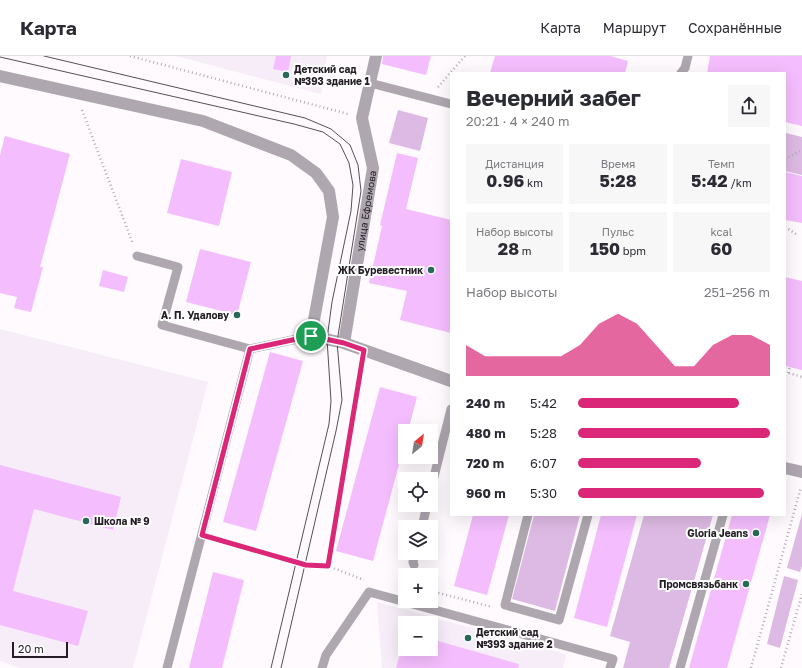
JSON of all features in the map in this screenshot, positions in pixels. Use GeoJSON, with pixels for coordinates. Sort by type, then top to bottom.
{"type":"FeatureCollection","features":[{"type":"Feature","properties":{"kind":"street","name":"улица Ефремова"},"geometry":{"type":"LineString","coordinates":[[344,343],[373,168],[362,118],[376,56]]}},
{"type":"Feature","properties":{"kind":"street"},"geometry":{"type":"LineString","coordinates":[[0,76],[204,121],[291,155],[316,173],[329,192],[332,217],[311,336],[344,343],[450,381]]}},
{"type":"Feature","properties":{"kind":"street"},"geometry":{"type":"LineString","coordinates":[[786,468],[802,472]]}},
{"type":"Feature","properties":{"kind":"lane"},"geometry":{"type":"LineString","coordinates":[[682,72],[685,68],[688,56]]}},
{"type":"Feature","properties":{"kind":"lane"},"geometry":{"type":"LineString","coordinates":[[370,83],[450,104]]}},
{"type":"Feature","properties":{"kind":"lane"},"geometry":{"type":"LineString","coordinates":[[137,256],[178,267],[162,325],[250,349],[311,336]]}},
{"type":"Feature","properties":{"kind":"lane"},"geometry":{"type":"LineString","coordinates":[[167,668],[250,349]]}},
{"type":"Feature","properties":{"kind":"lane"},"geometry":{"type":"LineString","coordinates":[[435,472],[450,413]]}},
{"type":"Feature","properties":{"kind":"lane"},"geometry":{"type":"LineString","coordinates":[[528,516],[505,605],[558,620],[588,516]]}},
{"type":"Feature","properties":{"kind":"lane"},"geometry":{"type":"LineString","coordinates":[[680,668],[723,516]]}},
{"type":"Feature","properties":{"kind":"lane"},"geometry":{"type":"LineString","coordinates":[[413,560],[414,565]]}},
{"type":"Feature","properties":{"kind":"lane"},"geometry":{"type":"LineString","coordinates":[[322,668],[326,655],[369,592],[613,659],[610,668]]}},
{"type":"Feature","properties":{"kind":"path"},"geometry":{"type":"LineString","coordinates":[[130,56],[362,118]]}},
{"type":"Feature","properties":{"kind":"path"},"geometry":{"type":"LineString","coordinates":[[451,72],[465,56]]}},
{"type":"Feature","properties":{"kind":"path"},"geometry":{"type":"LineString","coordinates":[[429,98],[450,74]]}},
{"type":"Feature","properties":{"kind":"path"},"geometry":{"type":"LineString","coordinates":[[76,93],[137,256]]}},
{"type":"Feature","properties":{"kind":"path"},"geometry":{"type":"LineString","coordinates":[[786,158],[802,150]]}},
{"type":"Feature","properties":{"kind":"path"},"geometry":{"type":"LineString","coordinates":[[786,228],[796,234]]}},
{"type":"Feature","properties":{"kind":"path"},"geometry":{"type":"LineString","coordinates":[[202,535],[306,565],[328,566],[364,350]]}},
{"type":"Feature","properties":{"kind":"path"},"geometry":{"type":"LineString","coordinates":[[790,367],[787,373],[802,377]]}},
{"type":"Feature","properties":{"kind":"path"},"geometry":{"type":"LineString","coordinates":[[751,668],[802,484]]}},
{"type":"Feature","properties":{"kind":"path"},"geometry":{"type":"LineString","coordinates":[[781,668],[802,594]]}},
{"type":"Feature","properties":{"kind":"shaded area","name":"Детский сад №393 здание 1"},"geometry":{"type":"Polygon","coordinates":[[[176,56],[327,56],[321,94],[176,56]]]}},
{"type":"Feature","properties":{"kind":"shaded area"},"geometry":{"type":"Polygon","coordinates":[[[398,110],[428,118],[420,151],[389,143],[398,110]]]}},
{"type":"Feature","properties":{"kind":"shaded area"},"geometry":{"type":"Polygon","coordinates":[[[786,133],[802,137],[802,175],[786,171],[786,133]]]}},
{"type":"Feature","properties":{"kind":"shaded area","name":"Школа № 9"},"geometry":{"type":"Polygon","coordinates":[[[0,329],[208,382],[133,668],[20,668],[0,661],[0,329]]]}},
{"type":"Feature","properties":{"kind":"shaded area"},"geometry":{"type":"Polygon","coordinates":[[[802,514],[802,566],[800,572],[787,568],[802,514]]]}},
{"type":"Feature","properties":{"kind":"shaded area"},"geometry":{"type":"Polygon","coordinates":[[[534,516],[580,516],[555,611],[512,599],[534,516]]]}},
{"type":"Feature","properties":{"kind":"shaded area"},"geometry":{"type":"Polygon","coordinates":[[[644,516],[713,516],[669,668],[623,668],[630,642],[610,636],[644,516]]]}},
{"type":"Feature","properties":{"kind":"shaded area"},"geometry":{"type":"Polygon","coordinates":[[[784,576],[798,580],[780,648],[767,644],[784,576]]]}},
{"type":"Feature","properties":{"kind":"shaded area","name":"Детский сад №393 здание 2"},"geometry":{"type":"Polygon","coordinates":[[[377,602],[428,616],[398,616],[398,656],[438,656],[438,619],[566,654],[563,668],[382,668],[377,602]]]}},
{"type":"Feature","properties":{"kind":"building"},"geometry":{"type":"Polygon","coordinates":[[[276,56],[291,56],[288,72],[273,69],[276,56]]]}},
{"type":"Feature","properties":{"kind":"building"},"geometry":{"type":"Polygon","coordinates":[[[383,56],[431,56],[426,75],[382,64],[383,56]]]}},
{"type":"Feature","properties":{"kind":"building"},"geometry":{"type":"Polygon","coordinates":[[[495,56],[610,56],[628,61],[625,72],[490,72],[495,56]]]}},
{"type":"Feature","properties":{"kind":"building"},"geometry":{"type":"Polygon","coordinates":[[[710,56],[802,56],[802,126],[786,122],[786,72],[707,72],[710,56]]]}},
{"type":"Feature","properties":{"kind":"building"},"geometry":{"type":"Polygon","coordinates":[[[5,136],[70,154],[40,267],[43,267],[31,312],[14,308],[17,297],[0,293],[0,155],[5,136]]]}},
{"type":"Feature","properties":{"kind":"building"},"geometry":{"type":"Polygon","coordinates":[[[397,153],[418,158],[406,209],[450,220],[450,333],[400,320],[407,291],[369,283],[382,226],[380,225],[397,153]]]}},
{"type":"Feature","properties":{"kind":"building"},"geometry":{"type":"Polygon","coordinates":[[[181,159],[232,172],[219,226],[167,213],[181,159]]]}},
{"type":"Feature","properties":{"kind":"building"},"geometry":{"type":"Polygon","coordinates":[[[786,172],[802,176],[802,223],[786,220],[786,172]]]}},
{"type":"Feature","properties":{"kind":"building"},"geometry":{"type":"Polygon","coordinates":[[[200,249],[251,262],[237,315],[186,302],[200,249]]]}},
{"type":"Feature","properties":{"kind":"building"},"geometry":{"type":"Polygon","coordinates":[[[103,270],[128,277],[124,292],[99,286],[103,270]]]}},
{"type":"Feature","properties":{"kind":"building"},"geometry":{"type":"Polygon","coordinates":[[[786,277],[802,281],[802,370],[786,366],[786,277]]]}},
{"type":"Feature","properties":{"kind":"building"},"geometry":{"type":"Polygon","coordinates":[[[270,352],[303,361],[256,531],[223,522],[270,352]]]}},
{"type":"Feature","properties":{"kind":"building"},"geometry":{"type":"Polygon","coordinates":[[[380,387],[417,397],[410,424],[398,424],[399,464],[373,561],[336,551],[380,387]]]}},
{"type":"Feature","properties":{"kind":"building"},"geometry":{"type":"Polygon","coordinates":[[[0,465],[121,497],[113,530],[34,509],[13,591],[88,611],[78,646],[0,625],[0,465]]]}},
{"type":"Feature","properties":{"kind":"building"},"geometry":{"type":"Polygon","coordinates":[[[473,516],[509,516],[487,595],[454,586],[473,516]]]}},
{"type":"Feature","properties":{"kind":"building"},"geometry":{"type":"Polygon","coordinates":[[[601,516],[637,516],[607,627],[574,618],[601,516]]]}},
{"type":"Feature","properties":{"kind":"building"},"geometry":{"type":"Polygon","coordinates":[[[732,516],[770,516],[727,668],[689,668],[732,516]]]}},
{"type":"Feature","properties":{"kind":"building"},"geometry":{"type":"Polygon","coordinates":[[[213,572],[244,580],[222,668],[189,668],[213,572]]]}},
{"type":"Feature","properties":{"kind":"building"},"geometry":{"type":"Polygon","coordinates":[[[438,641],[519,664],[518,668],[396,668],[399,656],[438,656],[438,641]]]}},
{"type":"Feature","properties":{"kind":"tram line"},"geometry":{"type":"LineString","coordinates":[[44,56],[305,118],[331,129],[350,145],[358,165],[361,191],[337,342],[342,400],[281,668]]}},
{"type":"Feature","properties":{"kind":"tram line"},"geometry":{"type":"LineString","coordinates":[[0,57],[294,124],[323,132],[340,144],[349,163],[353,185],[351,211],[332,302],[327,339],[331,401],[329,424],[271,668]]}},
{"type":"Feature","properties":{"kind":"place","name":"Детский сад №393 здание 1"},"geometry":{"type":"Point","coordinates":[286,75]}},
{"type":"Feature","properties":{"kind":"place","name":"ЖК Буревестник"},"geometry":{"type":"Point","coordinates":[431,270]}},
{"type":"Feature","properties":{"kind":"place","name":"А. П. Удалову"},"geometry":{"type":"Point","coordinates":[237,315]}},
{"type":"Feature","properties":{"kind":"place","name":"Школа № 9"},"geometry":{"type":"Point","coordinates":[86,521]}},
{"type":"Feature","properties":{"kind":"place","name":"Gloria Jeans"},"geometry":{"type":"Point","coordinates":[756,533]}},
{"type":"Feature","properties":{"kind":"place","name":"Промсвязьбанк"},"geometry":{"type":"Point","coordinates":[746,584]}},
{"type":"Feature","properties":{"kind":"place","name":"Детский сад №393 здание 2"},"geometry":{"type":"Point","coordinates":[468,638]}},
{"type":"Feature","properties":{"kind":"route"},"geometry":{"type":"LineString","coordinates":[[311,336],[344,343],[364,350],[328,566],[306,565],[202,535],[250,349],[311,336]]}}]}
